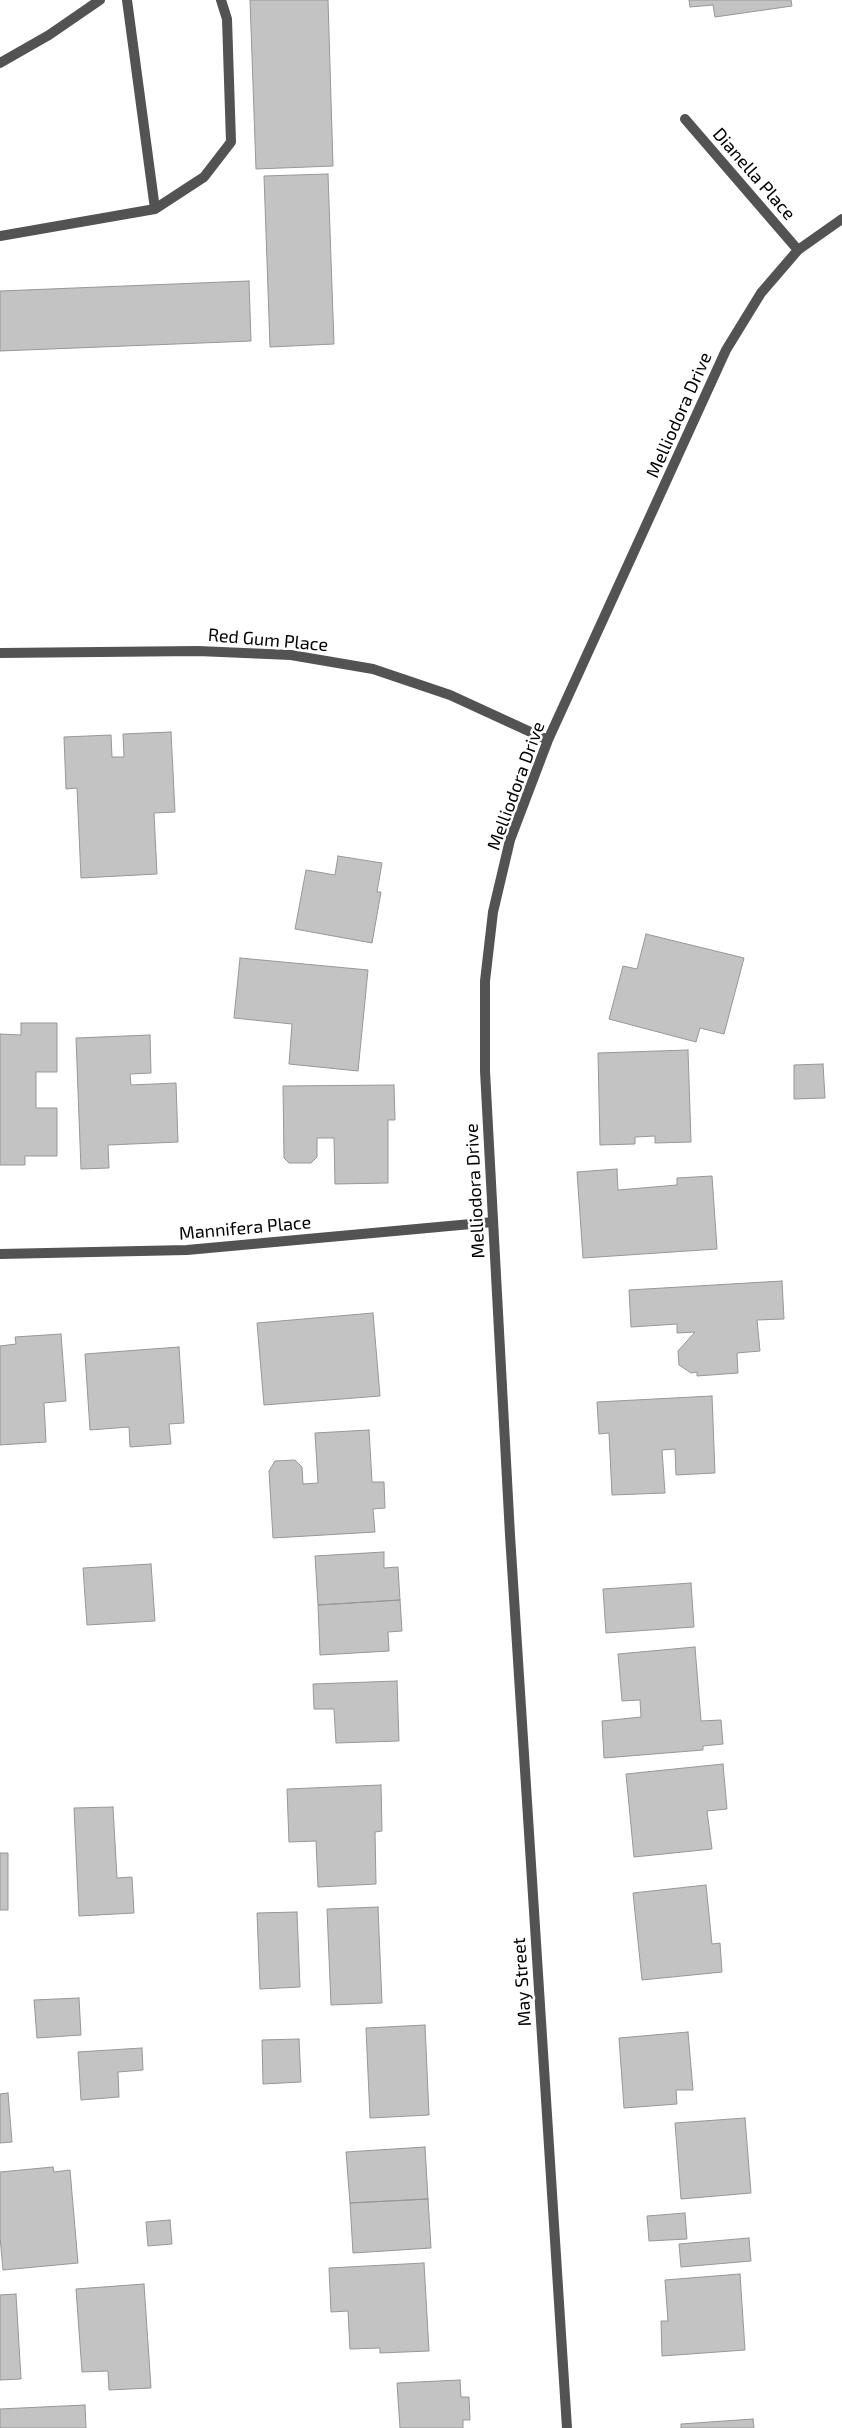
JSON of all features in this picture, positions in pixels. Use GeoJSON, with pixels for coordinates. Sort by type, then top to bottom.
{"type":"FeatureCollection","features":[{"type":"Feature","properties":{"kind":"street"},"geometry":{"type":"LineString","coordinates":[[0,63],[49,35],[100,0]]}},
{"type":"Feature","properties":{"kind":"street"},"geometry":{"type":"LineString","coordinates":[[127,0],[155,209]]}},
{"type":"Feature","properties":{"kind":"street"},"geometry":{"type":"LineString","coordinates":[[0,236],[155,209],[204,177],[231,142],[227,19],[221,0]]}},
{"type":"Feature","properties":{"kind":"street","name":"Dianella Place"},"geometry":{"type":"LineString","coordinates":[[685,119],[798,250]]}},
{"type":"Feature","properties":{"kind":"street","name":"Melliodora Drive"},"geometry":{"type":"LineString","coordinates":[[510,1535],[485,1071],[485,981],[493,912],[510,840],[548,740],[726,350],[761,293],[798,250],[842,219]]}},
{"type":"Feature","properties":{"kind":"street","name":"Red Gum Place"},"geometry":{"type":"LineString","coordinates":[[0,653],[198,651],[291,655],[373,669],[450,695],[548,740]]}},
{"type":"Feature","properties":{"kind":"street","name":"Mannifera Place"},"geometry":{"type":"LineString","coordinates":[[0,1254],[187,1250],[493,1222]]}},
{"type":"Feature","properties":{"kind":"street","name":"May Street"},"geometry":{"type":"LineString","coordinates":[[510,1535],[567,2428]]}},
{"type":"Feature","properties":{"kind":"building"},"geometry":{"type":"Polygon","coordinates":[[[250,0],[328,0],[333,166],[256,169],[250,0]]]}},
{"type":"Feature","properties":{"kind":"building"},"geometry":{"type":"Polygon","coordinates":[[[689,0],[791,0],[792,6],[715,17],[713,5],[690,7],[689,0]]]}},
{"type":"Feature","properties":{"kind":"building"},"geometry":{"type":"Polygon","coordinates":[[[328,174],[334,344],[270,347],[264,176],[328,174]]]}},
{"type":"Feature","properties":{"kind":"building"},"geometry":{"type":"Polygon","coordinates":[[[249,281],[251,341],[0,351],[0,291],[249,281]]]}},
{"type":"Feature","properties":{"kind":"building"},"geometry":{"type":"Polygon","coordinates":[[[171,732],[175,812],[154,813],[157,874],[81,878],[77,788],[66,789],[64,737],[111,735],[112,757],[124,757],[123,734],[171,732]]]}},
{"type":"Feature","properties":{"kind":"building"},"geometry":{"type":"Polygon","coordinates":[[[338,856],[382,863],[377,892],[381,892],[372,943],[295,929],[306,870],[335,875],[338,856]]]}},
{"type":"Feature","properties":{"kind":"building"},"geometry":{"type":"Polygon","coordinates":[[[646,934],[744,958],[724,1034],[700,1028],[696,1042],[609,1019],[623,966],[637,969],[646,934]]]}},
{"type":"Feature","properties":{"kind":"building"},"geometry":{"type":"Polygon","coordinates":[[[240,958],[368,970],[358,1071],[289,1064],[292,1024],[234,1018],[240,958]]]}},
{"type":"Feature","properties":{"kind":"building"},"geometry":{"type":"Polygon","coordinates":[[[21,1023],[57,1023],[57,1072],[36,1072],[36,1108],[57,1108],[57,1156],[25,1156],[25,1165],[0,1165],[0,1034],[21,1035],[21,1023]]]}},
{"type":"Feature","properties":{"kind":"building"},"geometry":{"type":"Polygon","coordinates":[[[150,1035],[151,1073],[130,1074],[131,1085],[176,1083],[178,1142],[108,1145],[109,1168],[81,1169],[76,1038],[150,1035]]]}},
{"type":"Feature","properties":{"kind":"building"},"geometry":{"type":"Polygon","coordinates":[[[688,1050],[691,1142],[655,1143],[655,1136],[635,1137],[635,1144],[600,1145],[598,1053],[688,1050]]]}},
{"type":"Feature","properties":{"kind":"building"},"geometry":{"type":"Polygon","coordinates":[[[823,1064],[825,1098],[794,1099],[794,1065],[823,1064]]]}},
{"type":"Feature","properties":{"kind":"building"},"geometry":{"type":"Polygon","coordinates":[[[394,1085],[395,1120],[388,1120],[388,1183],[335,1184],[334,1138],[317,1138],[317,1157],[311,1163],[289,1163],[284,1158],[283,1086],[394,1085]]]}},
{"type":"Feature","properties":{"kind":"building"},"geometry":{"type":"Polygon","coordinates":[[[617,1169],[618,1190],[677,1185],[677,1178],[712,1176],[717,1249],[583,1258],[577,1172],[617,1169]]]}},
{"type":"Feature","properties":{"kind":"building"},"geometry":{"type":"Polygon","coordinates":[[[782,1281],[784,1319],[757,1320],[760,1351],[737,1353],[738,1373],[697,1376],[697,1372],[691,1373],[679,1365],[678,1351],[695,1332],[677,1333],[677,1324],[631,1327],[629,1290],[782,1281]]]}},
{"type":"Feature","properties":{"kind":"building"},"geometry":{"type":"Polygon","coordinates":[[[373,1313],[380,1396],[264,1405],[257,1323],[373,1313]]]}},
{"type":"Feature","properties":{"kind":"building"},"geometry":{"type":"Polygon","coordinates":[[[61,1334],[66,1401],[44,1403],[46,1442],[0,1445],[0,1346],[16,1344],[15,1337],[61,1334]]]}},
{"type":"Feature","properties":{"kind":"building"},"geometry":{"type":"Polygon","coordinates":[[[179,1347],[184,1423],[169,1424],[171,1444],[130,1447],[129,1427],[90,1430],[85,1354],[179,1347]]]}},
{"type":"Feature","properties":{"kind":"building"},"geometry":{"type":"Polygon","coordinates":[[[712,1396],[715,1473],[676,1475],[675,1449],[662,1450],[665,1493],[612,1495],[609,1433],[599,1434],[597,1402],[712,1396]]]}},
{"type":"Feature","properties":{"kind":"building"},"geometry":{"type":"Polygon","coordinates":[[[369,1430],[372,1482],[384,1482],[385,1508],[373,1509],[375,1532],[273,1538],[269,1471],[275,1461],[295,1460],[302,1467],[303,1484],[318,1483],[315,1433],[369,1430]]]}},
{"type":"Feature","properties":{"kind":"building"},"geometry":{"type":"Polygon","coordinates":[[[384,1552],[384,1568],[398,1567],[400,1600],[318,1605],[315,1556],[384,1552]]]}},
{"type":"Feature","properties":{"kind":"building"},"geometry":{"type":"Polygon","coordinates":[[[151,1564],[155,1621],[87,1625],[83,1568],[151,1564]]]}},
{"type":"Feature","properties":{"kind":"building"},"geometry":{"type":"Polygon","coordinates":[[[691,1583],[694,1627],[606,1633],[603,1589],[691,1583]]]}},
{"type":"Feature","properties":{"kind":"building"},"geometry":{"type":"Polygon","coordinates":[[[400,1600],[402,1631],[388,1632],[389,1651],[320,1655],[318,1605],[400,1600]]]}},
{"type":"Feature","properties":{"kind":"building"},"geometry":{"type":"Polygon","coordinates":[[[695,1647],[701,1721],[721,1720],[723,1744],[703,1746],[703,1750],[604,1758],[602,1721],[641,1717],[640,1700],[622,1701],[618,1654],[695,1647]]]}},
{"type":"Feature","properties":{"kind":"building"},"geometry":{"type":"Polygon","coordinates":[[[397,1681],[399,1741],[336,1743],[334,1709],[314,1709],[313,1684],[397,1681]]]}},
{"type":"Feature","properties":{"kind":"building"},"geometry":{"type":"Polygon","coordinates":[[[723,1764],[727,1809],[707,1811],[712,1849],[634,1857],[626,1774],[723,1764]]]}},
{"type":"Feature","properties":{"kind":"building"},"geometry":{"type":"Polygon","coordinates":[[[381,1785],[382,1831],[375,1832],[376,1884],[318,1887],[316,1841],[289,1842],[287,1789],[381,1785]]]}},
{"type":"Feature","properties":{"kind":"building"},"geometry":{"type":"Polygon","coordinates":[[[113,1807],[117,1878],[132,1877],[134,1913],[79,1916],[74,1808],[113,1807]]]}},
{"type":"Feature","properties":{"kind":"building"},"geometry":{"type":"Polygon","coordinates":[[[0,1853],[8,1853],[8,1910],[0,1910],[0,1853]]]}},
{"type":"Feature","properties":{"kind":"building"},"geometry":{"type":"Polygon","coordinates":[[[706,1885],[712,1944],[720,1943],[722,1972],[642,1980],[633,1893],[706,1885]]]}},
{"type":"Feature","properties":{"kind":"building"},"geometry":{"type":"Polygon","coordinates":[[[378,1907],[382,2003],[331,2005],[327,1909],[378,1907]]]}},
{"type":"Feature","properties":{"kind":"building"},"geometry":{"type":"Polygon","coordinates":[[[297,1912],[300,1987],[260,1989],[257,1913],[297,1912]]]}},
{"type":"Feature","properties":{"kind":"building"},"geometry":{"type":"Polygon","coordinates":[[[79,1998],[81,2035],[37,2038],[34,2000],[79,1998]]]}},
{"type":"Feature","properties":{"kind":"building"},"geometry":{"type":"Polygon","coordinates":[[[425,2025],[429,2115],[370,2118],[366,2028],[425,2025]]]}},
{"type":"Feature","properties":{"kind":"building"},"geometry":{"type":"Polygon","coordinates":[[[688,2032],[693,2090],[676,2090],[677,2104],[624,2108],[619,2038],[688,2032]]]}},
{"type":"Feature","properties":{"kind":"building"},"geometry":{"type":"Polygon","coordinates":[[[299,2039],[301,2082],[263,2084],[262,2040],[299,2039]]]}},
{"type":"Feature","properties":{"kind":"building"},"geometry":{"type":"Polygon","coordinates":[[[142,2048],[143,2070],[118,2072],[119,2097],[81,2100],[78,2052],[142,2048]]]}},
{"type":"Feature","properties":{"kind":"building"},"geometry":{"type":"Polygon","coordinates":[[[8,2093],[12,2142],[0,2143],[0,2094],[8,2093]]]}},
{"type":"Feature","properties":{"kind":"building"},"geometry":{"type":"Polygon","coordinates":[[[745,2118],[751,2193],[681,2199],[675,2123],[745,2118]]]}},
{"type":"Feature","properties":{"kind":"building"},"geometry":{"type":"Polygon","coordinates":[[[425,2147],[428,2199],[350,2203],[346,2152],[425,2147]]]}},
{"type":"Feature","properties":{"kind":"building"},"geometry":{"type":"Polygon","coordinates":[[[53,2167],[54,2172],[70,2170],[78,2263],[3,2270],[0,2237],[0,2172],[53,2167]]]}},
{"type":"Feature","properties":{"kind":"building"},"geometry":{"type":"Polygon","coordinates":[[[428,2199],[431,2248],[353,2253],[350,2203],[428,2199]]]}},
{"type":"Feature","properties":{"kind":"building"},"geometry":{"type":"Polygon","coordinates":[[[685,2213],[687,2239],[649,2241],[647,2216],[685,2213]]]}},
{"type":"Feature","properties":{"kind":"building"},"geometry":{"type":"Polygon","coordinates":[[[170,2220],[172,2244],[148,2246],[146,2222],[170,2220]]]}},
{"type":"Feature","properties":{"kind":"building"},"geometry":{"type":"Polygon","coordinates":[[[749,2238],[751,2261],[681,2267],[679,2244],[749,2238]]]}},
{"type":"Feature","properties":{"kind":"building"},"geometry":{"type":"Polygon","coordinates":[[[424,2263],[429,2351],[380,2353],[380,2348],[350,2349],[348,2311],[331,2312],[329,2268],[424,2263]]]}},
{"type":"Feature","properties":{"kind":"building"},"geometry":{"type":"Polygon","coordinates":[[[740,2274],[745,2350],[662,2356],[661,2321],[668,2321],[665,2280],[740,2274]]]}},
{"type":"Feature","properties":{"kind":"building"},"geometry":{"type":"Polygon","coordinates":[[[144,2284],[151,2388],[109,2390],[108,2371],[82,2372],[76,2289],[144,2284]]]}},
{"type":"Feature","properties":{"kind":"building"},"geometry":{"type":"Polygon","coordinates":[[[16,2294],[21,2379],[0,2380],[0,2295],[16,2294]]]}},
{"type":"Feature","properties":{"kind":"building"},"geometry":{"type":"Polygon","coordinates":[[[460,2380],[461,2397],[469,2397],[470,2420],[463,2420],[463,2428],[400,2428],[397,2383],[460,2380]]]}},
{"type":"Feature","properties":{"kind":"building"},"geometry":{"type":"Polygon","coordinates":[[[85,2405],[86,2428],[0,2428],[0,2409],[85,2405]]]}},
{"type":"Feature","properties":{"kind":"building"},"geometry":{"type":"Polygon","coordinates":[[[753,2419],[754,2428],[681,2428],[681,2424],[753,2419]]]}}]}
